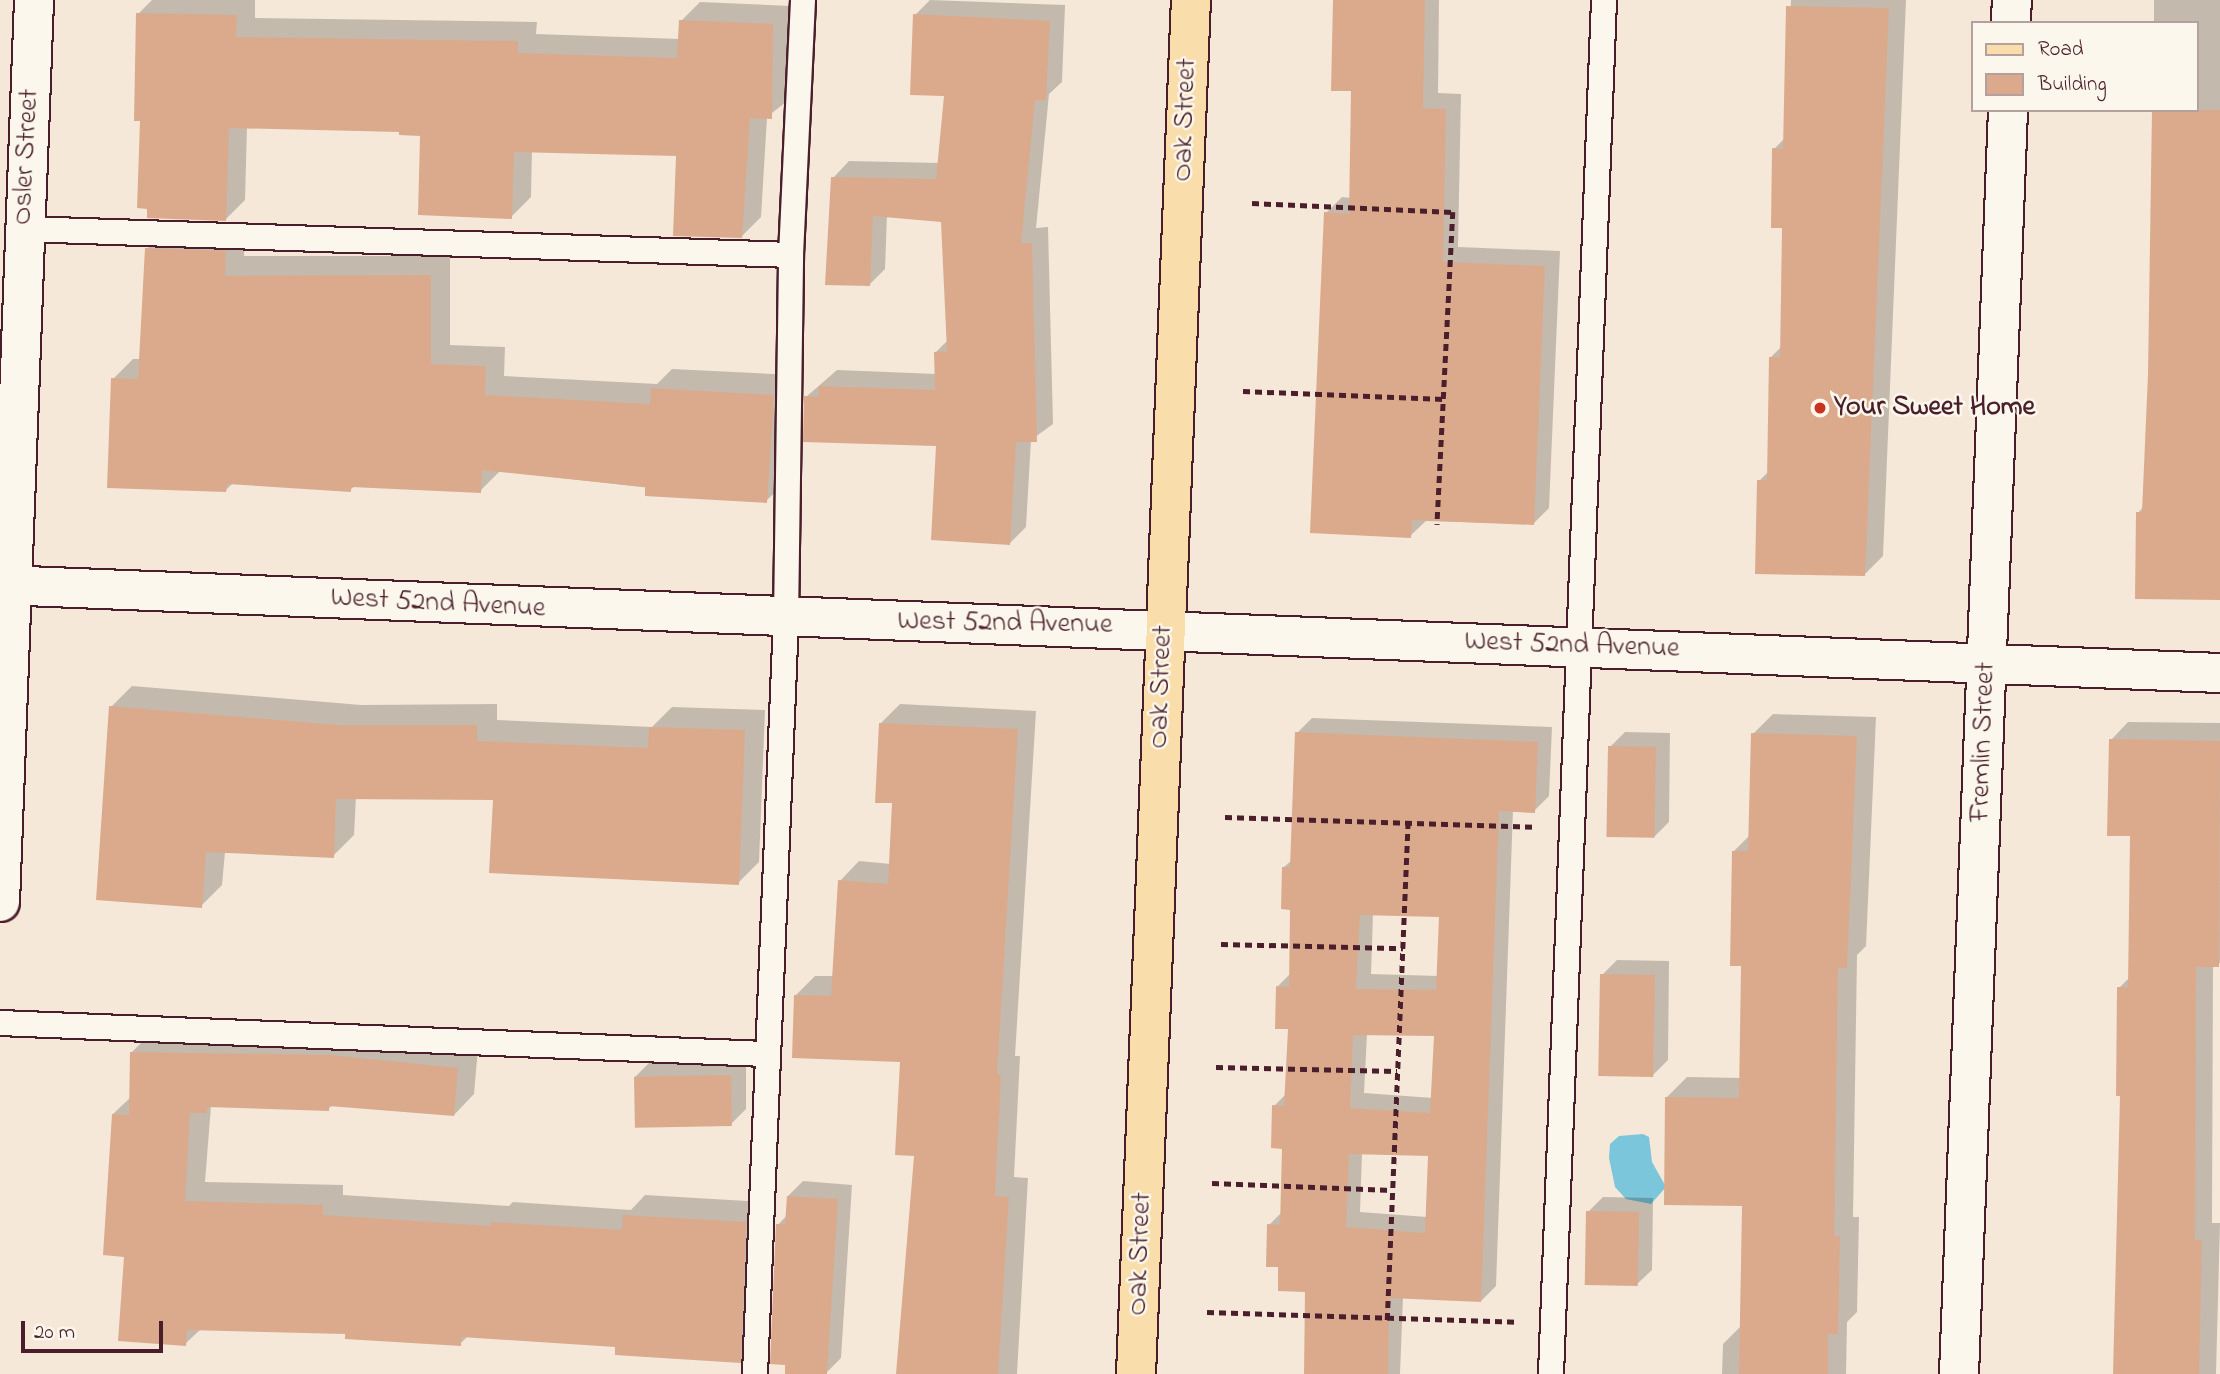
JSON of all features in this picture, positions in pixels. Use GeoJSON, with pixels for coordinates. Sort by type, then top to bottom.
{"type":"FeatureCollection","features":[{"type":"Feature","properties":{"kind":"main road","name":"Oak Street"},"geometry":{"type":"LineString","coordinates":[[1136,1374],[1191,0]]}},
{"type":"Feature","properties":{"kind":"street","name":"Osler Street"},"geometry":{"type":"LineString","coordinates":[[0,902],[5,585],[34,0]]}},
{"type":"Feature","properties":{"kind":"street"},"geometry":{"type":"LineString","coordinates":[[2011,21],[2012,0]]}},
{"type":"Feature","properties":{"kind":"street","name":"Fremlin Street"},"geometry":{"type":"LineString","coordinates":[[1959,1374],[2008,112]]}},
{"type":"Feature","properties":{"kind":"street","name":"West 52nd Avenue"},"geometry":{"type":"LineString","coordinates":[[5,585],[786,620],[1165,628],[2220,673]]}},
{"type":"Feature","properties":{"kind":"lane"},"geometry":{"type":"LineString","coordinates":[[755,1374],[766,1054],[786,620],[791,255],[803,0]]}},
{"type":"Feature","properties":{"kind":"lane"},"geometry":{"type":"LineString","coordinates":[[1551,1374],[1604,0]]}},
{"type":"Feature","properties":{"kind":"lane"},"geometry":{"type":"LineString","coordinates":[[24,229],[791,255]]}},
{"type":"Feature","properties":{"kind":"lane"},"geometry":{"type":"LineString","coordinates":[[0,1023],[766,1054]]}},
{"type":"Feature","properties":{"kind":"path"},"geometry":{"type":"LineString","coordinates":[[1252,203],[1453,212],[1437,525]]}},
{"type":"Feature","properties":{"kind":"path"},"geometry":{"type":"LineString","coordinates":[[1243,391],[1444,399]]}},
{"type":"Feature","properties":{"kind":"path"},"geometry":{"type":"LineString","coordinates":[[1225,817],[1573,828]]}},
{"type":"Feature","properties":{"kind":"path"},"geometry":{"type":"LineString","coordinates":[[1387,1320],[1408,823]]}},
{"type":"Feature","properties":{"kind":"path"},"geometry":{"type":"LineString","coordinates":[[1221,944],[1403,948]]}},
{"type":"Feature","properties":{"kind":"path"},"geometry":{"type":"LineString","coordinates":[[1216,1067],[1398,1071]]}},
{"type":"Feature","properties":{"kind":"path"},"geometry":{"type":"LineString","coordinates":[[1212,1183],[1392,1190]]}},
{"type":"Feature","properties":{"kind":"path"},"geometry":{"type":"LineString","coordinates":[[1207,1312],[1387,1320],[1553,1323]]}},
{"type":"Feature","properties":{"kind":"water"},"geometry":{"type":"Polygon","coordinates":[[[1643,1134],[1649,1137],[1652,1162],[1666,1187],[1651,1204],[1626,1199],[1615,1187],[1609,1158],[1610,1144],[1619,1136],[1643,1134]]]}},
{"type":"Feature","properties":{"kind":"building"},"geometry":{"type":"Polygon","coordinates":[[[1333,0],[1425,0],[1423,108],[1446,109],[1443,262],[1545,266],[1534,525],[1412,520],[1411,538],[1310,533],[1324,212],[1349,214],[1351,91],[1331,91],[1333,0]]]}},
{"type":"Feature","properties":{"kind":"building"},"geometry":{"type":"Polygon","coordinates":[[[1786,6],[1889,8],[1865,576],[1755,574],[1757,480],[1767,480],[1769,357],[1780,357],[1782,228],[1771,228],[1772,148],[1783,149],[1786,6]]]}},
{"type":"Feature","properties":{"kind":"building"},"geometry":{"type":"Polygon","coordinates":[[[136,13],[237,15],[236,37],[518,41],[518,53],[677,58],[679,20],[773,24],[772,119],[750,118],[742,238],[673,236],[676,156],[514,152],[512,219],[418,215],[420,136],[399,135],[399,132],[229,128],[226,221],[147,218],[147,209],[137,208],[140,121],[134,121],[136,13]]]}},
{"type":"Feature","properties":{"kind":"building"},"geometry":{"type":"Polygon","coordinates":[[[913,14],[1050,21],[1046,100],[1035,100],[1021,243],[1032,243],[1037,442],[1016,442],[1010,545],[931,540],[936,446],[803,442],[804,396],[819,397],[819,386],[935,390],[934,352],[947,351],[941,222],[873,216],[870,286],[825,285],[831,177],[936,179],[944,96],[910,95],[913,14]]]}},
{"type":"Feature","properties":{"kind":"building"},"geometry":{"type":"Polygon","coordinates":[[[2220,110],[2220,600],[2135,599],[2136,512],[2142,512],[2148,374],[2152,112],[2220,110]]]}},
{"type":"Feature","properties":{"kind":"building"},"geometry":{"type":"Polygon","coordinates":[[[145,248],[226,251],[225,276],[431,275],[431,364],[486,366],[485,395],[650,404],[651,388],[774,395],[767,503],[645,496],[645,487],[482,470],[481,493],[351,487],[351,492],[227,484],[226,492],[107,488],[111,378],[138,379],[145,248]]]}},
{"type":"Feature","properties":{"kind":"building"},"geometry":{"type":"Polygon","coordinates":[[[109,706],[339,725],[477,725],[477,741],[648,748],[649,727],[745,730],[739,885],[489,873],[493,800],[336,799],[334,858],[206,852],[202,908],[96,900],[109,706]]]}},
{"type":"Feature","properties":{"kind":"building"},"geometry":{"type":"Polygon","coordinates":[[[879,723],[1018,729],[997,1074],[1001,1075],[995,1196],[1009,1197],[998,1374],[896,1374],[914,1156],[895,1155],[900,1062],[792,1058],[794,995],[831,996],[838,880],[888,884],[892,803],[875,803],[879,723]]]}},
{"type":"Feature","properties":{"kind":"building"},"geometry":{"type":"Polygon","coordinates":[[[1295,732],[1538,742],[1535,813],[1499,811],[1481,1302],[1389,1298],[1388,1374],[1304,1374],[1305,1292],[1278,1291],[1278,1267],[1266,1267],[1267,1224],[1280,1225],[1282,1149],[1271,1148],[1272,1105],[1284,1106],[1288,1029],[1275,1029],[1276,986],[1289,987],[1290,910],[1281,909],[1282,867],[1290,867],[1295,732]],[[1360,915],[1356,989],[1436,990],[1439,917],[1360,915]],[[1353,1035],[1350,1108],[1430,1113],[1434,1036],[1353,1035]],[[1349,1154],[1346,1227],[1425,1233],[1428,1156],[1349,1154]]]}},
{"type":"Feature","properties":{"kind":"building"},"geometry":{"type":"Polygon","coordinates":[[[1751,733],[1857,736],[1847,968],[1838,968],[1834,1236],[1840,1236],[1838,1334],[1828,1334],[1828,1374],[1739,1374],[1742,1206],[1664,1205],[1665,1097],[1739,1098],[1741,966],[1730,966],[1732,851],[1748,851],[1751,733]]]}},
{"type":"Feature","properties":{"kind":"building"},"geometry":{"type":"Polygon","coordinates":[[[2109,739],[2220,741],[2219,967],[2196,967],[2195,1240],[2202,1240],[2199,1374],[2113,1374],[2120,1096],[2116,1096],[2117,987],[2128,987],[2130,836],[2107,836],[2109,739]]]}},
{"type":"Feature","properties":{"kind":"building"},"geometry":{"type":"Polygon","coordinates":[[[1608,746],[1656,747],[1654,838],[1606,837],[1608,746]]]}},
{"type":"Feature","properties":{"kind":"building"},"geometry":{"type":"Polygon","coordinates":[[[1600,974],[1655,975],[1653,1077],[1598,1076],[1600,974]]]}},
{"type":"Feature","properties":{"kind":"building"},"geometry":{"type":"Polygon","coordinates":[[[130,1052],[330,1055],[458,1068],[454,1116],[329,1106],[329,1111],[207,1107],[207,1113],[190,1113],[185,1201],[323,1205],[323,1215],[491,1226],[491,1222],[622,1230],[623,1215],[746,1222],[741,1363],[615,1355],[615,1347],[461,1337],[461,1346],[345,1339],[345,1334],[187,1330],[186,1346],[118,1341],[124,1257],[103,1255],[112,1114],[129,1115],[130,1052]]]}},
{"type":"Feature","properties":{"kind":"building"},"geometry":{"type":"Polygon","coordinates":[[[731,1075],[732,1126],[635,1128],[634,1077],[731,1075]]]}},
{"type":"Feature","properties":{"kind":"building"},"geometry":{"type":"Polygon","coordinates":[[[787,1196],[838,1199],[827,1374],[785,1374],[785,1365],[770,1364],[776,1224],[785,1224],[787,1196]]]}},
{"type":"Feature","properties":{"kind":"building"},"geometry":{"type":"Polygon","coordinates":[[[1586,1211],[1639,1212],[1638,1286],[1585,1285],[1586,1211]]]}},
{"type":"Feature","properties":{"kind":"place","name":"Your Sweet Home"},"geometry":{"type":"Point","coordinates":[1820,408]}}]}
